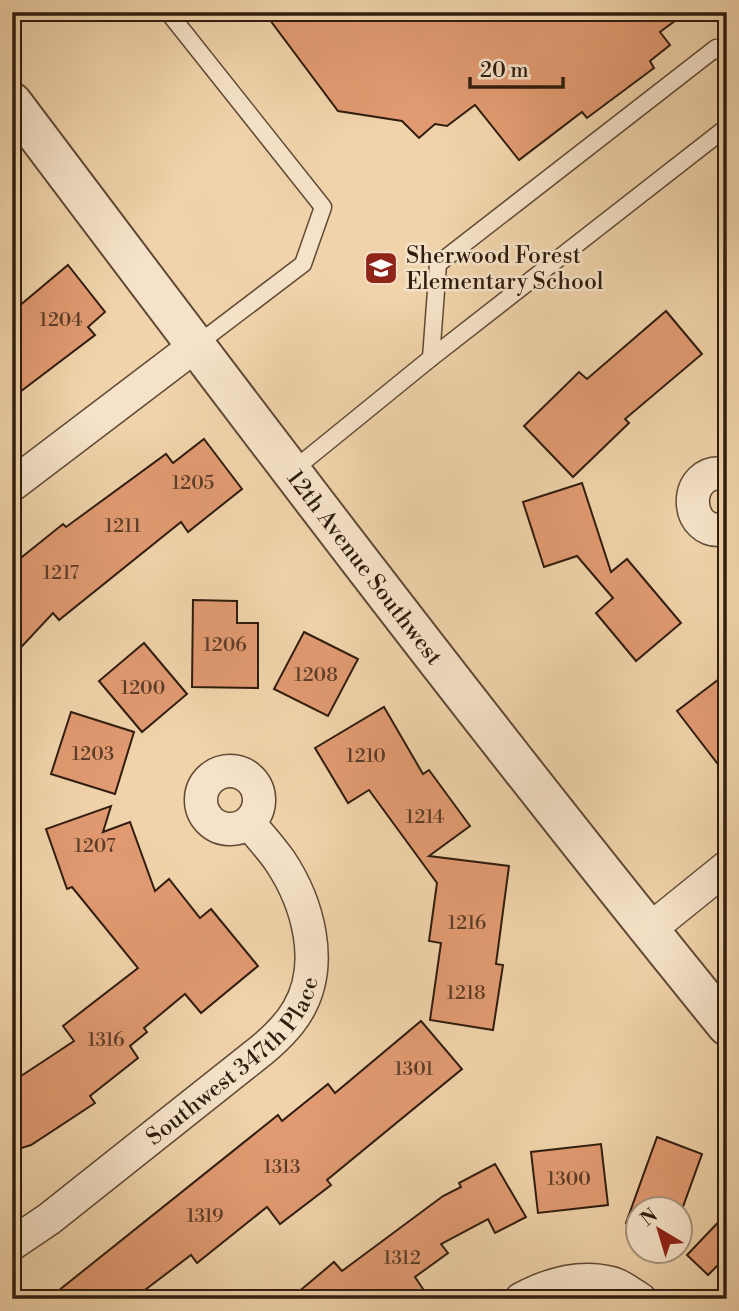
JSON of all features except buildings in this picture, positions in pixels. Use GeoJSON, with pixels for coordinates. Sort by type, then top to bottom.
{"type":"FeatureCollection","features":[{"type":"Feature","properties":{"kind":"street","name":"12th Avenue Southwest"},"geometry":{"type":"LineString","coordinates":[[12,103],[292,471],[649,930],[727,1026]]}},
{"type":"Feature","properties":{"kind":"street"},"geometry":{"type":"LineString","coordinates":[[12,485],[195,345]]}},
{"type":"Feature","properties":{"kind":"street"},"geometry":{"type":"LineString","coordinates":[[727,474],[712,474],[703,479],[697,485],[692,502],[693,511],[704,525],[712,529],[727,529]]}},
{"type":"Feature","properties":{"kind":"street","name":"Southwest 347th Place"},"geometry":{"type":"LineString","coordinates":[[12,1244],[60,1210],[253,1057],[285,1028],[299,1010],[307,989],[311,966],[311,940],[306,915],[280,861],[249,823]]}},
{"type":"Feature","properties":{"kind":"street"},"geometry":{"type":"LineString","coordinates":[[649,930],[727,867]]}},
{"type":"Feature","properties":{"kind":"street"},"geometry":{"type":"LineString","coordinates":[[521,1299],[544,1286],[577,1280],[612,1283],[640,1299]]}},
{"type":"Feature","properties":{"kind":"lane"},"geometry":{"type":"LineString","coordinates":[[169,12],[323,207],[303,264],[195,345]]}},
{"type":"Feature","properties":{"kind":"lane"},"geometry":{"type":"LineString","coordinates":[[431,358],[438,264],[716,48],[727,57]]}},
{"type":"Feature","properties":{"kind":"lane"},"geometry":{"type":"LineString","coordinates":[[292,471],[431,358],[727,127]]}},
{"type":"Feature","properties":{"kind":"place","name":"Sherwood Forest Elementary School"},"geometry":{"type":"Point","coordinates":[381,268]}}]}
